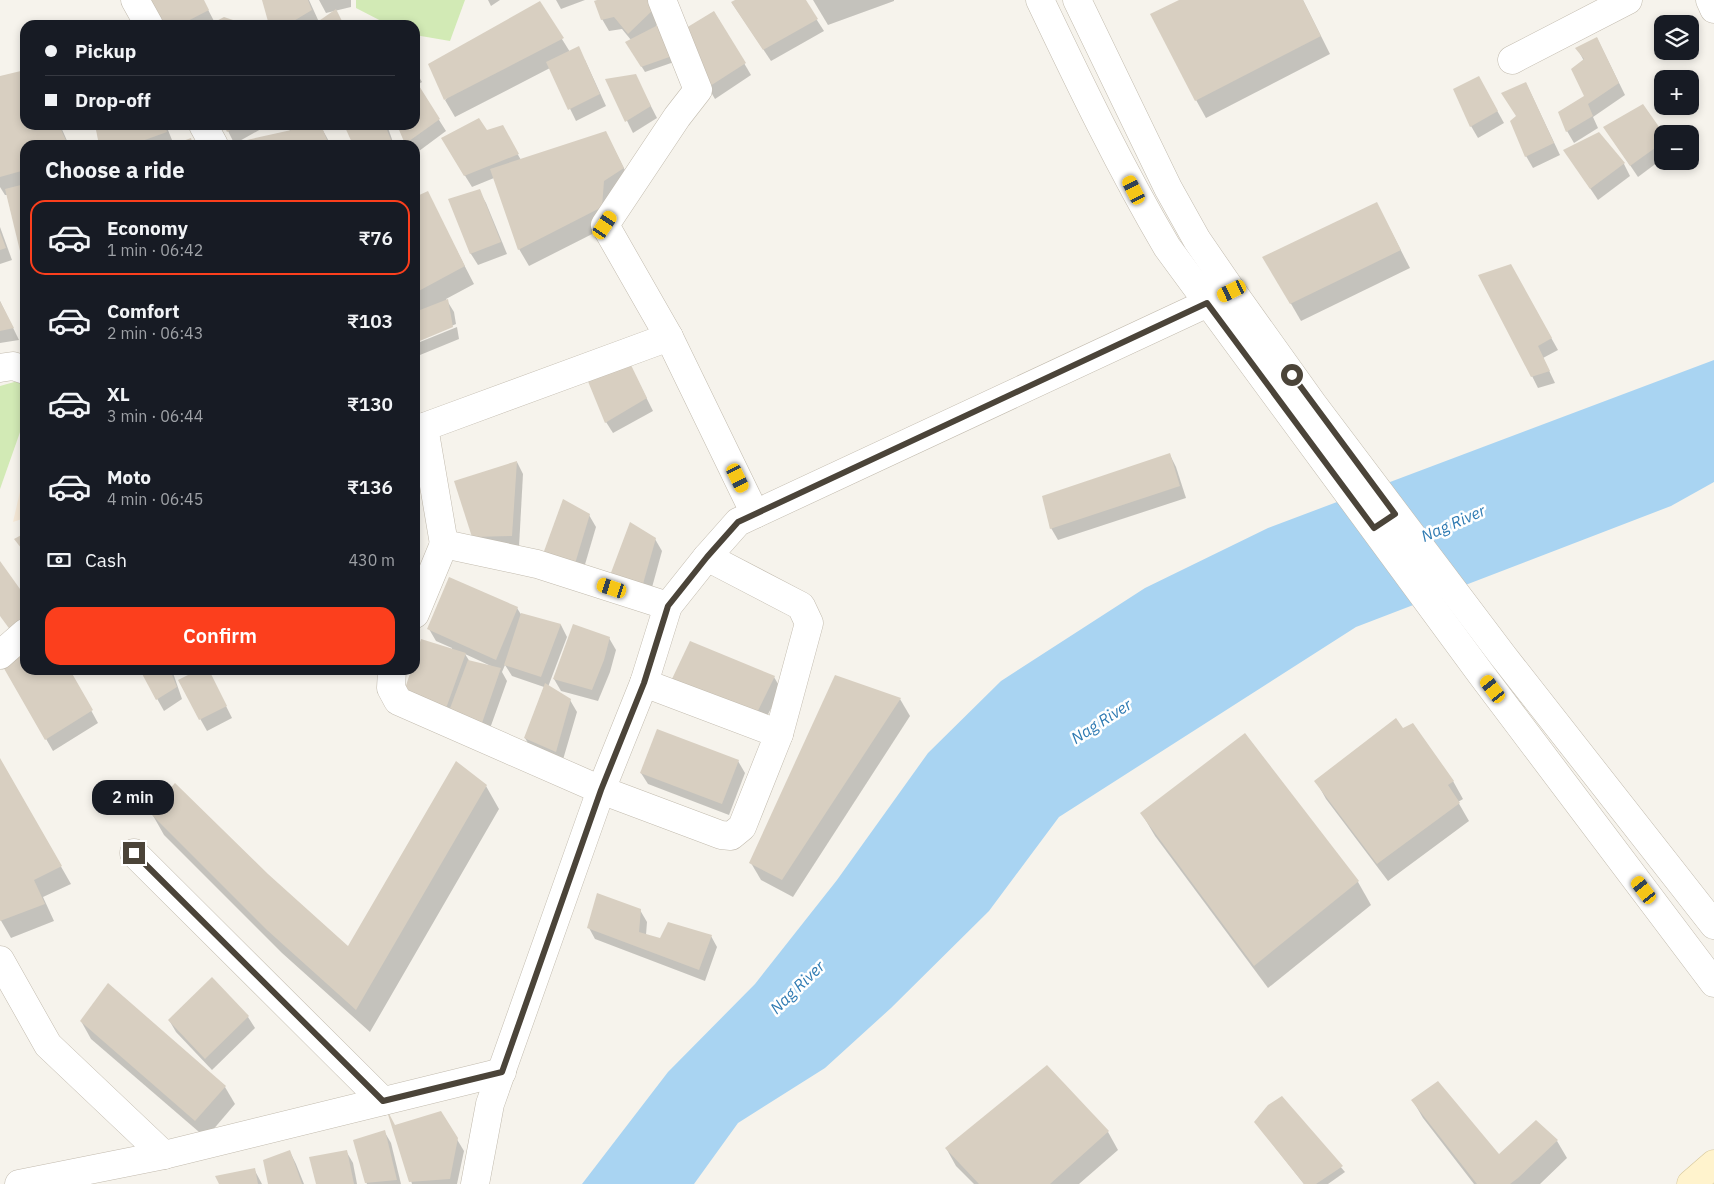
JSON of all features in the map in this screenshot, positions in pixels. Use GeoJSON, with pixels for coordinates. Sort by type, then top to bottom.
{"type":"FeatureCollection","features":[{"type":"Feature","properties":{"kind":"main road"},"geometry":{"type":"LineString","coordinates":[[1691,1184],[1714,1164]]}},
{"type":"Feature","properties":{"kind":"street"},"geometry":{"type":"LineString","coordinates":[[135,0],[146,20]]}},
{"type":"Feature","properties":{"kind":"street"},"geometry":{"type":"LineString","coordinates":[[662,0],[698,90],[677,116],[605,225],[669,337],[755,514]]}},
{"type":"Feature","properties":{"kind":"street"},"geometry":{"type":"LineString","coordinates":[[1040,0],[1134,190],[1167,247],[1207,303],[1302,410],[1384,521],[1481,674],[1714,983]]}},
{"type":"Feature","properties":{"kind":"street"},"geometry":{"type":"LineString","coordinates":[[1076,0],[1168,188],[1197,240],[1232,291],[1302,410]]}},
{"type":"Feature","properties":{"kind":"street"},"geometry":{"type":"LineString","coordinates":[[1512,60],[1628,0]]}},
{"type":"Feature","properties":{"kind":"street"},"geometry":{"type":"LineString","coordinates":[[1710,0],[1714,9]]}},
{"type":"Feature","properties":{"kind":"street"},"geometry":{"type":"LineString","coordinates":[[475,1184],[490,1104],[601,790],[644,683],[668,606],[707,557],[738,522],[1232,291]]}},
{"type":"Feature","properties":{"kind":"street"},"geometry":{"type":"LineString","coordinates":[[420,428],[669,337]]}},
{"type":"Feature","properties":{"kind":"street"},"geometry":{"type":"LineString","coordinates":[[0,368],[13,366],[20,368]]}},
{"type":"Feature","properties":{"kind":"street"},"geometry":{"type":"LineString","coordinates":[[420,433],[444,544],[420,602]]}},
{"type":"Feature","properties":{"kind":"street"},"geometry":{"type":"LineString","coordinates":[[1384,521],[1503,656],[1714,925]]}},
{"type":"Feature","properties":{"kind":"street"},"geometry":{"type":"LineString","coordinates":[[444,544],[537,564],[668,606]]}},
{"type":"Feature","properties":{"kind":"street"},"geometry":{"type":"LineString","coordinates":[[392,675],[391,688],[398,701],[601,790],[721,835],[731,836],[742,827],[779,734],[809,623],[801,606],[707,557]]}},
{"type":"Feature","properties":{"kind":"street"},"geometry":{"type":"LineString","coordinates":[[0,655],[20,637]]}},
{"type":"Feature","properties":{"kind":"street"},"geometry":{"type":"LineString","coordinates":[[644,683],[779,734]]}},
{"type":"Feature","properties":{"kind":"street"},"geometry":{"type":"LineString","coordinates":[[134,853],[383,1101]]}},
{"type":"Feature","properties":{"kind":"street"},"geometry":{"type":"LineString","coordinates":[[0,960],[48,1045],[164,1155]]}},
{"type":"Feature","properties":{"kind":"street"},"geometry":{"type":"LineString","coordinates":[[19,1184],[164,1155],[502,1072]]}},
{"type":"Feature","properties":{"kind":"shaded area"},"geometry":{"type":"Polygon","coordinates":[[[20,492],[20,520],[13,522],[20,492]]]}},
{"type":"Feature","properties":{"kind":"green space"},"geometry":{"type":"Polygon","coordinates":[[[356,0],[465,0],[450,41],[420,36],[420,20],[379,20],[356,8],[356,0]]]}},
{"type":"Feature","properties":{"kind":"green space"},"geometry":{"type":"Polygon","coordinates":[[[20,380],[20,432],[0,489],[0,386],[20,380]]]}},
{"type":"Feature","properties":{"kind":"water","name":"Nag River"},"geometry":{"type":"Polygon","coordinates":[[[1714,360],[1714,482],[1671,506],[1356,627],[1059,817],[989,911],[891,1008],[825,1068],[738,1123],[694,1184],[582,1184],[668,1072],[755,984],[837,880],[928,753],[1001,681],[1145,588],[1268,528],[1714,360]]]}},
{"type":"Feature","properties":{"kind":"building"},"geometry":{"type":"Polygon","coordinates":[[[150,0],[204,0],[209,10],[190,20],[157,20],[150,0]]]}},
{"type":"Feature","properties":{"kind":"building"},"geometry":{"type":"Polygon","coordinates":[[[262,0],[308,0],[312,10],[295,20],[268,20],[262,0]]]}},
{"type":"Feature","properties":{"kind":"building"},"geometry":{"type":"Polygon","coordinates":[[[648,0],[654,9],[628,34],[614,17],[601,20],[594,1],[648,0]]]}},
{"type":"Feature","properties":{"kind":"building"},"geometry":{"type":"Polygon","coordinates":[[[735,0],[806,0],[818,19],[763,50],[731,2],[735,0]]]}},
{"type":"Feature","properties":{"kind":"building"},"geometry":{"type":"Polygon","coordinates":[[[1179,0],[1303,0],[1321,36],[1195,101],[1150,14],[1179,0]]]}},
{"type":"Feature","properties":{"kind":"building"},"geometry":{"type":"Polygon","coordinates":[[[540,1],[564,38],[444,100],[428,64],[540,1]]]}},
{"type":"Feature","properties":{"kind":"building"},"geometry":{"type":"Polygon","coordinates":[[[336,9],[342,20],[320,20],[336,9]]]}},
{"type":"Feature","properties":{"kind":"building"},"geometry":{"type":"Polygon","coordinates":[[[714,11],[746,63],[707,88],[686,28],[714,11]]]}},
{"type":"Feature","properties":{"kind":"building"},"geometry":{"type":"Polygon","coordinates":[[[224,17],[233,20],[218,20],[224,17]]]}},
{"type":"Feature","properties":{"kind":"building"},"geometry":{"type":"Polygon","coordinates":[[[658,25],[675,55],[641,67],[625,42],[658,25]]]}},
{"type":"Feature","properties":{"kind":"building"},"geometry":{"type":"Polygon","coordinates":[[[1597,37],[1619,83],[1588,104],[1593,116],[1566,132],[1558,112],[1584,96],[1571,69],[1584,59],[1575,48],[1597,37]]]}},
{"type":"Feature","properties":{"kind":"building"},"geometry":{"type":"Polygon","coordinates":[[[579,46],[600,94],[568,110],[546,62],[579,46]]]}},
{"type":"Feature","properties":{"kind":"building"},"geometry":{"type":"Polygon","coordinates":[[[20,71],[20,130],[61,130],[66,140],[20,140],[20,171],[0,177],[0,76],[20,71]]]}},
{"type":"Feature","properties":{"kind":"building"},"geometry":{"type":"Polygon","coordinates":[[[636,74],[651,106],[625,122],[605,79],[636,74]]]}},
{"type":"Feature","properties":{"kind":"building"},"geometry":{"type":"Polygon","coordinates":[[[1479,76],[1498,111],[1470,127],[1453,89],[1479,76]]]}},
{"type":"Feature","properties":{"kind":"building"},"geometry":{"type":"Polygon","coordinates":[[[1526,82],[1554,143],[1525,157],[1510,121],[1516,116],[1501,93],[1526,82]]]}},
{"type":"Feature","properties":{"kind":"building"},"geometry":{"type":"Polygon","coordinates":[[[420,87],[440,119],[411,140],[403,140],[399,130],[420,130],[420,87]]]}},
{"type":"Feature","properties":{"kind":"building"},"geometry":{"type":"Polygon","coordinates":[[[1643,104],[1658,125],[1654,125],[1654,149],[1630,166],[1603,127],[1643,104]]]}},
{"type":"Feature","properties":{"kind":"building"},"geometry":{"type":"Polygon","coordinates":[[[479,118],[487,130],[503,125],[519,154],[464,176],[441,138],[479,118]]]}},
{"type":"Feature","properties":{"kind":"building"},"geometry":{"type":"Polygon","coordinates":[[[96,130],[166,130],[167,132],[145,140],[98,140],[96,130]]]}},
{"type":"Feature","properties":{"kind":"building"},"geometry":{"type":"Polygon","coordinates":[[[292,130],[323,130],[327,140],[246,140],[292,130]]]}},
{"type":"Feature","properties":{"kind":"building"},"geometry":{"type":"Polygon","coordinates":[[[346,130],[387,130],[391,140],[351,140],[346,130]]]}},
{"type":"Feature","properties":{"kind":"building"},"geometry":{"type":"Polygon","coordinates":[[[606,131],[624,168],[604,181],[602,207],[518,250],[490,169],[606,131]]]}},
{"type":"Feature","properties":{"kind":"building"},"geometry":{"type":"Polygon","coordinates":[[[1599,132],[1625,163],[1590,189],[1563,150],[1599,132]]]}},
{"type":"Feature","properties":{"kind":"building"},"geometry":{"type":"Polygon","coordinates":[[[20,185],[20,251],[5,189],[20,185]]]}},
{"type":"Feature","properties":{"kind":"building"},"geometry":{"type":"Polygon","coordinates":[[[480,189],[501,242],[470,254],[448,199],[480,189]]]}},
{"type":"Feature","properties":{"kind":"building"},"geometry":{"type":"Polygon","coordinates":[[[428,191],[465,266],[420,290],[420,195],[428,191]]]}},
{"type":"Feature","properties":{"kind":"building"},"geometry":{"type":"Polygon","coordinates":[[[1377,202],[1401,250],[1290,304],[1262,257],[1377,202]]]}},
{"type":"Feature","properties":{"kind":"building"},"geometry":{"type":"Polygon","coordinates":[[[0,232],[6,248],[0,250],[0,232]]]}},
{"type":"Feature","properties":{"kind":"building"},"geometry":{"type":"Polygon","coordinates":[[[1511,264],[1552,338],[1538,346],[1550,371],[1531,377],[1478,275],[1511,264]]]}},
{"type":"Feature","properties":{"kind":"building"},"geometry":{"type":"Polygon","coordinates":[[[448,299],[453,327],[420,341],[420,310],[448,299]]]}},
{"type":"Feature","properties":{"kind":"building"},"geometry":{"type":"Polygon","coordinates":[[[0,301],[14,328],[0,331],[0,301]]]}},
{"type":"Feature","properties":{"kind":"building"},"geometry":{"type":"Polygon","coordinates":[[[630,363],[647,398],[605,423],[587,379],[630,363]]]}},
{"type":"Feature","properties":{"kind":"building"},"geometry":{"type":"Polygon","coordinates":[[[1170,453],[1180,486],[1050,529],[1042,496],[1170,453]]]}},
{"type":"Feature","properties":{"kind":"building"},"geometry":{"type":"Polygon","coordinates":[[[517,461],[512,536],[472,537],[454,481],[517,461]]]}},
{"type":"Feature","properties":{"kind":"building"},"geometry":{"type":"Polygon","coordinates":[[[563,499],[590,514],[574,567],[543,554],[563,499]]]}},
{"type":"Feature","properties":{"kind":"building"},"geometry":{"type":"Polygon","coordinates":[[[630,522],[656,538],[641,591],[609,578],[630,522]]]}},
{"type":"Feature","properties":{"kind":"building"},"geometry":{"type":"Polygon","coordinates":[[[20,536],[20,547],[14,539],[20,536]]]}},
{"type":"Feature","properties":{"kind":"building"},"geometry":{"type":"Polygon","coordinates":[[[0,561],[20,589],[20,624],[11,631],[0,616],[0,561]]]}},
{"type":"Feature","properties":{"kind":"building"},"geometry":{"type":"Polygon","coordinates":[[[449,577],[518,607],[496,660],[427,629],[449,577]]]}},
{"type":"Feature","properties":{"kind":"building"},"geometry":{"type":"Polygon","coordinates":[[[521,613],[561,624],[541,677],[504,665],[521,613]]]}},
{"type":"Feature","properties":{"kind":"building"},"geometry":{"type":"Polygon","coordinates":[[[573,624],[610,637],[604,660],[592,690],[553,679],[573,624]]]}},
{"type":"Feature","properties":{"kind":"building"},"geometry":{"type":"Polygon","coordinates":[[[421,639],[466,653],[444,714],[402,698],[409,675],[420,675],[421,639]]]}},
{"type":"Feature","properties":{"kind":"building"},"geometry":{"type":"Polygon","coordinates":[[[690,641],[775,676],[754,719],[671,681],[690,641]]]}},
{"type":"Feature","properties":{"kind":"building"},"geometry":{"type":"Polygon","coordinates":[[[20,655],[20,675],[73,675],[93,710],[45,740],[2,665],[20,655]]]}},
{"type":"Feature","properties":{"kind":"building"},"geometry":{"type":"Polygon","coordinates":[[[468,660],[501,668],[482,723],[449,711],[468,660]]]}},
{"type":"Feature","properties":{"kind":"building"},"geometry":{"type":"Polygon","coordinates":[[[143,675],[172,675],[177,687],[156,700],[143,675]]]}},
{"type":"Feature","properties":{"kind":"building"},"geometry":{"type":"Polygon","coordinates":[[[188,675],[212,675],[227,706],[199,720],[178,680],[188,675]]]}},
{"type":"Feature","properties":{"kind":"building"},"geometry":{"type":"Polygon","coordinates":[[[835,675],[901,698],[782,880],[749,863],[835,675]]]}},
{"type":"Feature","properties":{"kind":"building"},"geometry":{"type":"Polygon","coordinates":[[[545,683],[571,699],[556,752],[524,738],[545,683]]]}},
{"type":"Feature","properties":{"kind":"building"},"geometry":{"type":"Polygon","coordinates":[[[1396,718],[1403,728],[1413,723],[1454,781],[1448,785],[1460,803],[1377,864],[1314,781],[1396,718]]]}},
{"type":"Feature","properties":{"kind":"building"},"geometry":{"type":"Polygon","coordinates":[[[657,729],[739,760],[722,804],[640,773],[657,729]]]}},
{"type":"Feature","properties":{"kind":"building"},"geometry":{"type":"Polygon","coordinates":[[[1245,733],[1359,881],[1254,966],[1140,813],[1245,733]]]}},
{"type":"Feature","properties":{"kind":"building"},"geometry":{"type":"Polygon","coordinates":[[[0,758],[62,866],[34,880],[45,904],[0,921],[0,758]]]}},
{"type":"Feature","properties":{"kind":"building"},"geometry":{"type":"Polygon","coordinates":[[[456,761],[487,785],[356,1010],[267,930],[149,812],[175,783],[268,874],[348,946],[456,761]]]}},
{"type":"Feature","properties":{"kind":"building"},"geometry":{"type":"Polygon","coordinates":[[[597,893],[641,909],[639,932],[660,938],[668,922],[712,935],[699,970],[587,928],[597,893]]]}},
{"type":"Feature","properties":{"kind":"building"},"geometry":{"type":"Polygon","coordinates":[[[212,977],[249,1016],[205,1059],[168,1020],[212,977]]]}},
{"type":"Feature","properties":{"kind":"building"},"geometry":{"type":"Polygon","coordinates":[[[108,983],[226,1086],[195,1121],[80,1021],[108,983]]]}},
{"type":"Feature","properties":{"kind":"building"},"geometry":{"type":"Polygon","coordinates":[[[1047,1065],[1109,1131],[1050,1184],[979,1184],[945,1148],[1047,1065]]]}},
{"type":"Feature","properties":{"kind":"building"},"geometry":{"type":"Polygon","coordinates":[[[1438,1081],[1499,1154],[1536,1120],[1558,1140],[1510,1184],[1477,1184],[1411,1100],[1438,1081]]]}},
{"type":"Feature","properties":{"kind":"building"},"geometry":{"type":"Polygon","coordinates":[[[1282,1096],[1343,1166],[1316,1184],[1304,1184],[1254,1122],[1268,1105],[1282,1096]]]}},
{"type":"Feature","properties":{"kind":"building"},"geometry":{"type":"Polygon","coordinates":[[[386,1108],[395,1125],[441,1111],[458,1138],[450,1179],[409,1182],[386,1108]]]}},
{"type":"Feature","properties":{"kind":"building"},"geometry":{"type":"Polygon","coordinates":[[[385,1130],[397,1180],[365,1183],[353,1140],[385,1130]]]}},
{"type":"Feature","properties":{"kind":"building"},"geometry":{"type":"Polygon","coordinates":[[[290,1150],[302,1184],[268,1184],[263,1160],[290,1150]]]}},
{"type":"Feature","properties":{"kind":"building"},"geometry":{"type":"Polygon","coordinates":[[[347,1150],[354,1184],[316,1184],[309,1157],[347,1150]]]}},
{"type":"Feature","properties":{"kind":"building"},"geometry":{"type":"Polygon","coordinates":[[[255,1168],[258,1184],[219,1184],[215,1176],[255,1168]]]}},
{"type":"Feature","properties":{"kind":"route"},"geometry":{"type":"LineString","coordinates":[[134,853],[383,1101],[502,1072],[601,790],[644,683],[668,606],[738,522],[1207,303],[1374,528],[1395,514],[1292,375]]}}]}
